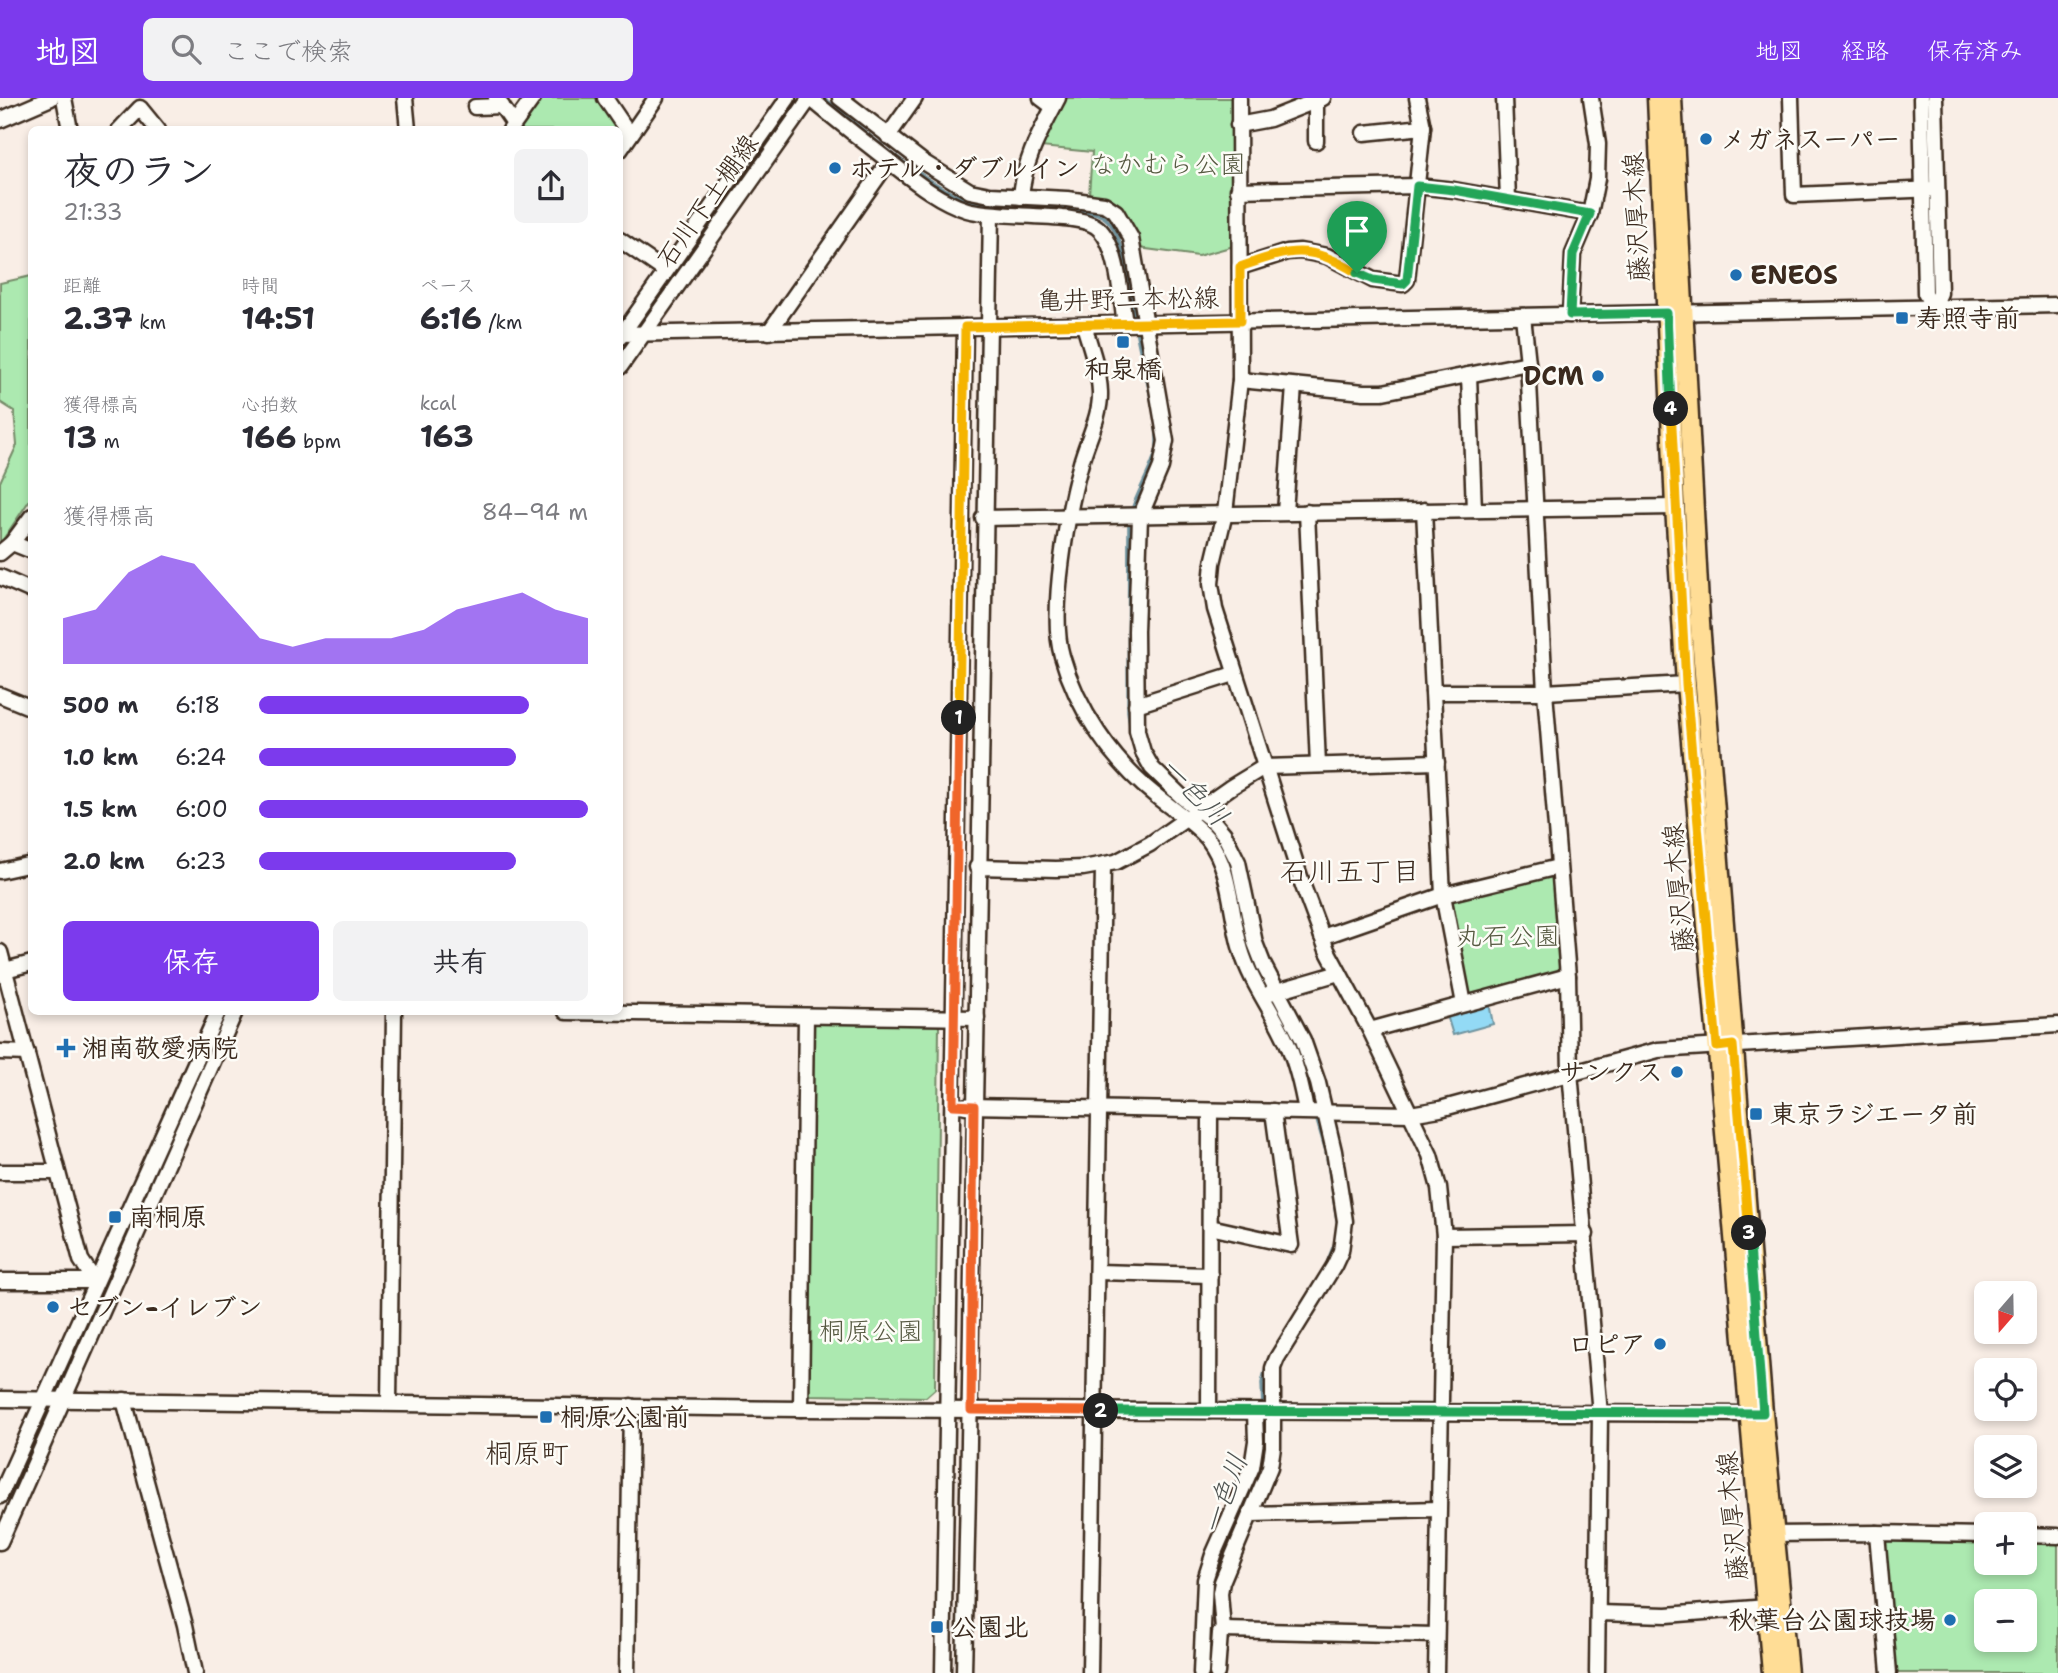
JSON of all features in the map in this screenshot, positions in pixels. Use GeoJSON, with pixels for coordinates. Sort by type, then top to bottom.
{"type":"FeatureCollection","features":[{"type":"Feature","properties":{"kind":"main road","name":"藤沢厚木線"},"geometry":{"type":"LineString","coordinates":[[1657,98],[1700,623],[1725,1046]]}},
{"type":"Feature","properties":{"kind":"main road","name":"藤沢厚木線"},"geometry":{"type":"LineString","coordinates":[[1672,98],[1675,507],[1686,684],[1725,1046],[1768,1534],[1788,1673]]}},
{"type":"Feature","properties":{"kind":"main road","name":"藤沢厚木線"},"geometry":{"type":"LineString","coordinates":[[1768,1534],[1767,1607],[1772,1673]]}},
{"type":"Feature","properties":{"kind":"street"},"geometry":{"type":"LineString","coordinates":[[0,120],[51,98]]}},
{"type":"Feature","properties":{"kind":"street"},"geometry":{"type":"LineString","coordinates":[[64,98],[69,126]]}},
{"type":"Feature","properties":{"kind":"street"},"geometry":{"type":"LineString","coordinates":[[405,98],[408,126]]}},
{"type":"Feature","properties":{"kind":"street"},"geometry":{"type":"LineString","coordinates":[[513,126],[533,98]]}},
{"type":"Feature","properties":{"kind":"street"},"geometry":{"type":"LineString","coordinates":[[605,98],[630,135]]}},
{"type":"Feature","properties":{"kind":"street"},"geometry":{"type":"LineString","coordinates":[[623,146],[656,98]]}},
{"type":"Feature","properties":{"kind":"street","name":"石川下土棚線"},"geometry":{"type":"LineString","coordinates":[[623,331],[788,98]]}},
{"type":"Feature","properties":{"kind":"street"},"geometry":{"type":"LineString","coordinates":[[840,98],[888,136],[970,191],[990,195],[1090,201],[1104,204],[1116,212],[1130,238],[1135,324]]}},
{"type":"Feature","properties":{"kind":"street"},"geometry":{"type":"LineString","coordinates":[[888,136],[915,98]]}},
{"type":"Feature","properties":{"kind":"street"},"geometry":{"type":"LineString","coordinates":[[1239,98],[1240,380],[1225,513],[1213,563],[1211,584],[1215,609],[1234,674],[1322,937],[1430,1155],[1439,1188],[1444,1236],[1436,1673]]}},
{"type":"Feature","properties":{"kind":"street"},"geometry":{"type":"LineString","coordinates":[[1240,267],[1300,251],[1327,256],[1373,280],[1403,284],[1407,280],[1423,127],[1417,98]]}},
{"type":"Feature","properties":{"kind":"street"},"geometry":{"type":"LineString","coordinates":[[1504,98],[1508,199]]}},
{"type":"Feature","properties":{"kind":"street"},"geometry":{"type":"LineString","coordinates":[[1570,315],[1573,254],[1590,214],[1597,179],[1598,153],[1591,98]]}},
{"type":"Feature","properties":{"kind":"street"},"geometry":{"type":"LineString","coordinates":[[1791,98],[1794,195],[1930,189]]}},
{"type":"Feature","properties":{"kind":"street"},"geometry":{"type":"LineString","coordinates":[[1921,98],[1930,189]]}},
{"type":"Feature","properties":{"kind":"street"},"geometry":{"type":"LineString","coordinates":[[1933,308],[1925,293],[1935,98]]}},
{"type":"Feature","properties":{"kind":"street"},"geometry":{"type":"LineString","coordinates":[[1238,125],[1270,119],[1319,99],[1316,141]]}},
{"type":"Feature","properties":{"kind":"street"},"geometry":{"type":"LineString","coordinates":[[1021,197],[1030,152],[1051,101]]}},
{"type":"Feature","properties":{"kind":"street"},"geometry":{"type":"LineString","coordinates":[[475,107],[499,102],[511,126]]}},
{"type":"Feature","properties":{"kind":"street"},"geometry":{"type":"LineString","coordinates":[[807,102],[943,199],[967,210],[1074,219],[1094,224],[1108,239],[1135,324],[1166,442],[1161,467],[1134,517],[1137,731],[1143,752],[1152,768],[1224,834],[1235,855],[1242,874],[1255,943],[1312,1063],[1315,1112]]}},
{"type":"Feature","properties":{"kind":"street","name":"石川下土棚線"},"geometry":{"type":"LineString","coordinates":[[623,363],[807,102]]}},
{"type":"Feature","properties":{"kind":"street"},"geometry":{"type":"LineString","coordinates":[[123,126],[139,108],[155,126]]}},
{"type":"Feature","properties":{"kind":"street"},"geometry":{"type":"LineString","coordinates":[[1364,133],[1423,127]]}},
{"type":"Feature","properties":{"kind":"street"},"geometry":{"type":"LineString","coordinates":[[769,332],[889,161]]}},
{"type":"Feature","properties":{"kind":"street"},"geometry":{"type":"LineString","coordinates":[[1238,190],[1417,186],[1590,214]]}},
{"type":"Feature","properties":{"kind":"street"},"geometry":{"type":"LineString","coordinates":[[964,1673],[971,1410],[983,518],[991,214]]}},
{"type":"Feature","properties":{"kind":"street"},"geometry":{"type":"LineString","coordinates":[[623,242],[665,271]]}},
{"type":"Feature","properties":{"kind":"street","name":"亀井野二本松線"},"geometry":{"type":"LineString","coordinates":[[623,335],[2058,305]]}},
{"type":"Feature","properties":{"kind":"street"},"geometry":{"type":"LineString","coordinates":[[1523,316],[1528,363],[1545,692],[1568,976],[1570,1072],[1600,1414],[1597,1673]]}},
{"type":"Feature","properties":{"kind":"street"},"geometry":{"type":"LineString","coordinates":[[1084,325],[1099,382],[1100,403],[1076,479],[1068,519],[1057,622],[1058,639],[1067,672],[1090,719],[1118,757],[1154,794],[1207,838],[1219,858],[1227,881],[1242,952],[1261,996],[1287,1043],[1301,1086],[1334,1151],[1345,1221],[1341,1251],[1277,1358],[1252,1466],[1213,1555],[1205,1580],[1201,1673]]}},
{"type":"Feature","properties":{"kind":"street"},"geometry":{"type":"LineString","coordinates":[[943,1673],[965,327]]}},
{"type":"Feature","properties":{"kind":"street"},"geometry":{"type":"LineString","coordinates":[[1240,380],[1383,392],[1528,363]]}},
{"type":"Feature","properties":{"kind":"street"},"geometry":{"type":"LineString","coordinates":[[1469,375],[1474,510]]}},
{"type":"Feature","properties":{"kind":"street"},"geometry":{"type":"LineString","coordinates":[[1285,512],[1294,386]]}},
{"type":"Feature","properties":{"kind":"street"},"geometry":{"type":"LineString","coordinates":[[983,518],[1068,519],[1225,513],[1675,507]]}},
{"type":"Feature","properties":{"kind":"street"},"geometry":{"type":"LineString","coordinates":[[1424,510],[1443,895],[1464,1003]]}},
{"type":"Feature","properties":{"kind":"street"},"geometry":{"type":"LineString","coordinates":[[1307,512],[1318,765]]}},
{"type":"Feature","properties":{"kind":"street"},"geometry":{"type":"LineString","coordinates":[[0,553],[12,543],[28,521]]}},
{"type":"Feature","properties":{"kind":"street"},"geometry":{"type":"LineString","coordinates":[[12,543],[28,549]]}},
{"type":"Feature","properties":{"kind":"street"},"geometry":{"type":"LineString","coordinates":[[0,577],[28,589]]}},
{"type":"Feature","properties":{"kind":"street"},"geometry":{"type":"LineString","coordinates":[[1136,705],[1234,674]]}},
{"type":"Feature","properties":{"kind":"street"},"geometry":{"type":"LineString","coordinates":[[1433,692],[1545,692],[1686,684]]}},
{"type":"Feature","properties":{"kind":"street"},"geometry":{"type":"LineString","coordinates":[[0,695],[28,706]]}},
{"type":"Feature","properties":{"kind":"street"},"geometry":{"type":"LineString","coordinates":[[977,867],[1056,869],[1103,865],[1128,858],[1264,767],[1437,762]]}},
{"type":"Feature","properties":{"kind":"street"},"geometry":{"type":"LineString","coordinates":[[0,871],[28,865]]}},
{"type":"Feature","properties":{"kind":"street"},"geometry":{"type":"LineString","coordinates":[[1090,1673],[1103,865]]}},
{"type":"Feature","properties":{"kind":"street"},"geometry":{"type":"LineString","coordinates":[[1322,937],[1443,895],[1558,867]]}},
{"type":"Feature","properties":{"kind":"street"},"geometry":{"type":"LineString","coordinates":[[0,952],[81,1260],[95,1281]]}},
{"type":"Feature","properties":{"kind":"street"},"geometry":{"type":"LineString","coordinates":[[5,970],[28,964]]}},
{"type":"Feature","properties":{"kind":"street"},"geometry":{"type":"LineString","coordinates":[[1261,996],[1339,973]]}},
{"type":"Feature","properties":{"kind":"street"},"geometry":{"type":"LineString","coordinates":[[1370,1030],[1568,976]]}},
{"type":"Feature","properties":{"kind":"street"},"geometry":{"type":"LineString","coordinates":[[623,1013],[976,1018]]}},
{"type":"Feature","properties":{"kind":"street"},"geometry":{"type":"LineString","coordinates":[[0,1496],[217,1015]]}},
{"type":"Feature","properties":{"kind":"street"},"geometry":{"type":"LineString","coordinates":[[0,1542],[235,1015]]}},
{"type":"Feature","properties":{"kind":"street"},"geometry":{"type":"LineString","coordinates":[[389,1403],[394,1015]]}},
{"type":"Feature","properties":{"kind":"street"},"geometry":{"type":"LineString","coordinates":[[801,1409],[806,1016]]}},
{"type":"Feature","properties":{"kind":"street"},"geometry":{"type":"LineString","coordinates":[[953,1105],[1410,1114],[1440,1109],[1658,1050],[2058,1025]]}},
{"type":"Feature","properties":{"kind":"street"},"geometry":{"type":"LineString","coordinates":[[0,1052],[27,1053]]}},
{"type":"Feature","properties":{"kind":"street"},"geometry":{"type":"LineString","coordinates":[[1209,1412],[1210,1111]]}},
{"type":"Feature","properties":{"kind":"street"},"geometry":{"type":"LineString","coordinates":[[1210,1227],[1291,1245],[1273,1111]]}},
{"type":"Feature","properties":{"kind":"street"},"geometry":{"type":"LineString","coordinates":[[0,1172],[57,1172]]}},
{"type":"Feature","properties":{"kind":"street"},"geometry":{"type":"LineString","coordinates":[[1444,1236],[1586,1234]]}},
{"type":"Feature","properties":{"kind":"street"},"geometry":{"type":"LineString","coordinates":[[1097,1272],[1210,1275]]}},
{"type":"Feature","properties":{"kind":"street"},"geometry":{"type":"LineString","coordinates":[[0,1282],[95,1281]]}},
{"type":"Feature","properties":{"kind":"street"},"geometry":{"type":"LineString","coordinates":[[0,1399],[1264,1413],[1756,1414]]}},
{"type":"Feature","properties":{"kind":"street"},"geometry":{"type":"LineString","coordinates":[[124,1400],[185,1625],[195,1673]]}},
{"type":"Feature","properties":{"kind":"street"},"geometry":{"type":"LineString","coordinates":[[627,1673],[631,1406]]}},
{"type":"Feature","properties":{"kind":"street"},"geometry":{"type":"LineString","coordinates":[[1217,1673],[1220,1633],[1223,1630],[1220,1593],[1222,1582],[1270,1467],[1264,1413]]}},
{"type":"Feature","properties":{"kind":"street"},"geometry":{"type":"LineString","coordinates":[[1252,1514],[1438,1509]]}},
{"type":"Feature","properties":{"kind":"street"},"geometry":{"type":"LineString","coordinates":[[1877,1533],[1889,1673]]}},
{"type":"Feature","properties":{"kind":"street"},"geometry":{"type":"LineString","coordinates":[[1768,1534],[1974,1535]]}},
{"type":"Feature","properties":{"kind":"street"},"geometry":{"type":"LineString","coordinates":[[2037,1535],[2058,1536]]}},
{"type":"Feature","properties":{"kind":"street"},"geometry":{"type":"LineString","coordinates":[[1598,1613],[1667,1615],[1767,1607]]}},
{"type":"Feature","properties":{"kind":"street"},"geometry":{"type":"LineString","coordinates":[[1223,1630],[1436,1635]]}},
{"type":"Feature","properties":{"kind":"green space"},"geometry":{"type":"Polygon","coordinates":[[[538,98],[599,98],[619,126],[518,126],[538,98]]]}},
{"type":"Feature","properties":{"kind":"green space","name":"なかむら公園"},"geometry":{"type":"Polygon","coordinates":[[[1066,98],[1233,98],[1234,246],[1198,256],[1139,248],[1125,214],[1089,195],[1092,152],[1040,147],[1066,98]]]}},
{"type":"Feature","properties":{"kind":"green space"},"geometry":{"type":"Polygon","coordinates":[[[28,277],[28,502],[0,544],[0,482],[17,445],[14,411],[0,402],[0,283],[28,277]]]}},
{"type":"Feature","properties":{"kind":"green space","name":"丸石公園"},"geometry":{"type":"Polygon","coordinates":[[[1558,867],[1568,976],[1464,1004],[1443,895],[1558,867]]]}},
{"type":"Feature","properties":{"kind":"green space","name":"桐原公園"},"geometry":{"type":"Polygon","coordinates":[[[812,1023],[939,1025],[935,1389],[926,1397],[810,1395],[806,1392],[812,1023]]]}},
{"type":"Feature","properties":{"kind":"green space"},"geometry":{"type":"Polygon","coordinates":[[[1877,1533],[1974,1535],[1974,1575],[2037,1575],[2037,1535],[2058,1536],[2058,1673],[1889,1673],[1877,1533]]]}},
{"type":"Feature","properties":{"kind":"water"},"geometry":{"type":"Polygon","coordinates":[[[1488,998],[1493,1024],[1453,1035],[1445,1009],[1488,998]]]}},
{"type":"Feature","properties":{"kind":"waterway","name":"一色川"},"geometry":{"type":"LineString","coordinates":[[824,98],[896,157],[957,196],[996,206],[1079,210],[1102,216],[1117,234],[1122,248],[1135,321]]}},
{"type":"Feature","properties":{"kind":"waterway","name":"一色川"},"geometry":{"type":"LineString","coordinates":[[1131,513],[1156,452],[1157,441],[1136,329]]}},
{"type":"Feature","properties":{"kind":"waterway","name":"一色川"},"geometry":{"type":"LineString","coordinates":[[1129,521],[1130,726]]}},
{"type":"Feature","properties":{"kind":"waterway","name":"一色川"},"geometry":{"type":"LineString","coordinates":[[1132,737],[1145,771],[1160,789],[1189,812]]}},
{"type":"Feature","properties":{"kind":"waterway","name":"一色川"},"geometry":{"type":"LineString","coordinates":[[1195,816],[1209,830]]}},
{"type":"Feature","properties":{"kind":"waterway","name":"一色川"},"geometry":{"type":"LineString","coordinates":[[1214,836],[1228,858],[1248,946],[1267,990]]}},
{"type":"Feature","properties":{"kind":"waterway","name":"一色川"},"geometry":{"type":"LineString","coordinates":[[1271,996],[1302,1058]]}},
{"type":"Feature","properties":{"kind":"waterway","name":"一色川"},"geometry":{"type":"LineString","coordinates":[[1311,1085],[1314,1109]]}},
{"type":"Feature","properties":{"kind":"waterway","name":"一色川"},"geometry":{"type":"LineString","coordinates":[[1316,1117],[1326,1151],[1338,1226]]}},
{"type":"Feature","properties":{"kind":"waterway","name":"一色川"},"geometry":{"type":"LineString","coordinates":[[1326,1266],[1336,1240]]}},
{"type":"Feature","properties":{"kind":"waterway","name":"一色川"},"geometry":{"type":"LineString","coordinates":[[1263,1409],[1262,1383],[1268,1360],[1300,1308]]}},
{"type":"Feature","properties":{"kind":"waterway","name":"一色川"},"geometry":{"type":"LineString","coordinates":[[1209,1673],[1213,1583],[1220,1557],[1259,1471],[1263,1417]]}},
{"type":"Feature","properties":{"kind":"place","name":"メガネスーパー"},"geometry":{"type":"Point","coordinates":[1706,139]}},
{"type":"Feature","properties":{"kind":"place","name":"ホテル・ダブルイン"},"geometry":{"type":"Point","coordinates":[835,168]}},
{"type":"Feature","properties":{"kind":"place","name":"ENEOS"},"geometry":{"type":"Point","coordinates":[1736,275]}},
{"type":"Feature","properties":{"kind":"place","name":"寿照寺前"},"geometry":{"type":"Point","coordinates":[1902,318]}},
{"type":"Feature","properties":{"kind":"place","name":"和泉橋"},"geometry":{"type":"Point","coordinates":[1123,342]}},
{"type":"Feature","properties":{"kind":"place","name":"DCM"},"geometry":{"type":"Point","coordinates":[1598,376]}},
{"type":"Feature","properties":{"kind":"place","name":"湘南敬愛病院"},"geometry":{"type":"Point","coordinates":[66,1048]}},
{"type":"Feature","properties":{"kind":"place","name":"サンクス"},"geometry":{"type":"Point","coordinates":[1677,1072]}},
{"type":"Feature","properties":{"kind":"place","name":"東京ラジエータ前"},"geometry":{"type":"Point","coordinates":[1756,1114]}},
{"type":"Feature","properties":{"kind":"place","name":"南桐原"},"geometry":{"type":"Point","coordinates":[115,1217]}},
{"type":"Feature","properties":{"kind":"place","name":"セブン-イレブン"},"geometry":{"type":"Point","coordinates":[53,1307]}},
{"type":"Feature","properties":{"kind":"place","name":"ロピア"},"geometry":{"type":"Point","coordinates":[1660,1344]}},
{"type":"Feature","properties":{"kind":"place","name":"桐原公園前"},"geometry":{"type":"Point","coordinates":[546,1417]}},
{"type":"Feature","properties":{"kind":"place","name":"秋葉台公園球技場"},"geometry":{"type":"Point","coordinates":[1950,1620]}},
{"type":"Feature","properties":{"kind":"place","name":"公園北"},"geometry":{"type":"Point","coordinates":[937,1627]}},
{"type":"Feature","properties":{"kind":"district","name":"石川五丁目"},"geometry":{"type":"Point","coordinates":[1350,871]}},
{"type":"Feature","properties":{"kind":"district","name":"桐原町"},"geometry":{"type":"Point","coordinates":[527,1453]}},
{"type":"Feature","properties":{"kind":"route"},"geometry":{"type":"LineString","coordinates":[[1417,186],[1454,190],[1590,214],[1573,254],[1570,315],[1667,313],[1686,684],[1717,1047],[1733,1045],[1763,1413],[971,1410],[974,1106],[953,1105],[965,327],[1240,321],[1240,267],[1287,252],[1300,251],[1327,256],[1357,273],[1373,280],[1403,284],[1407,280],[1417,186]]}}]}
